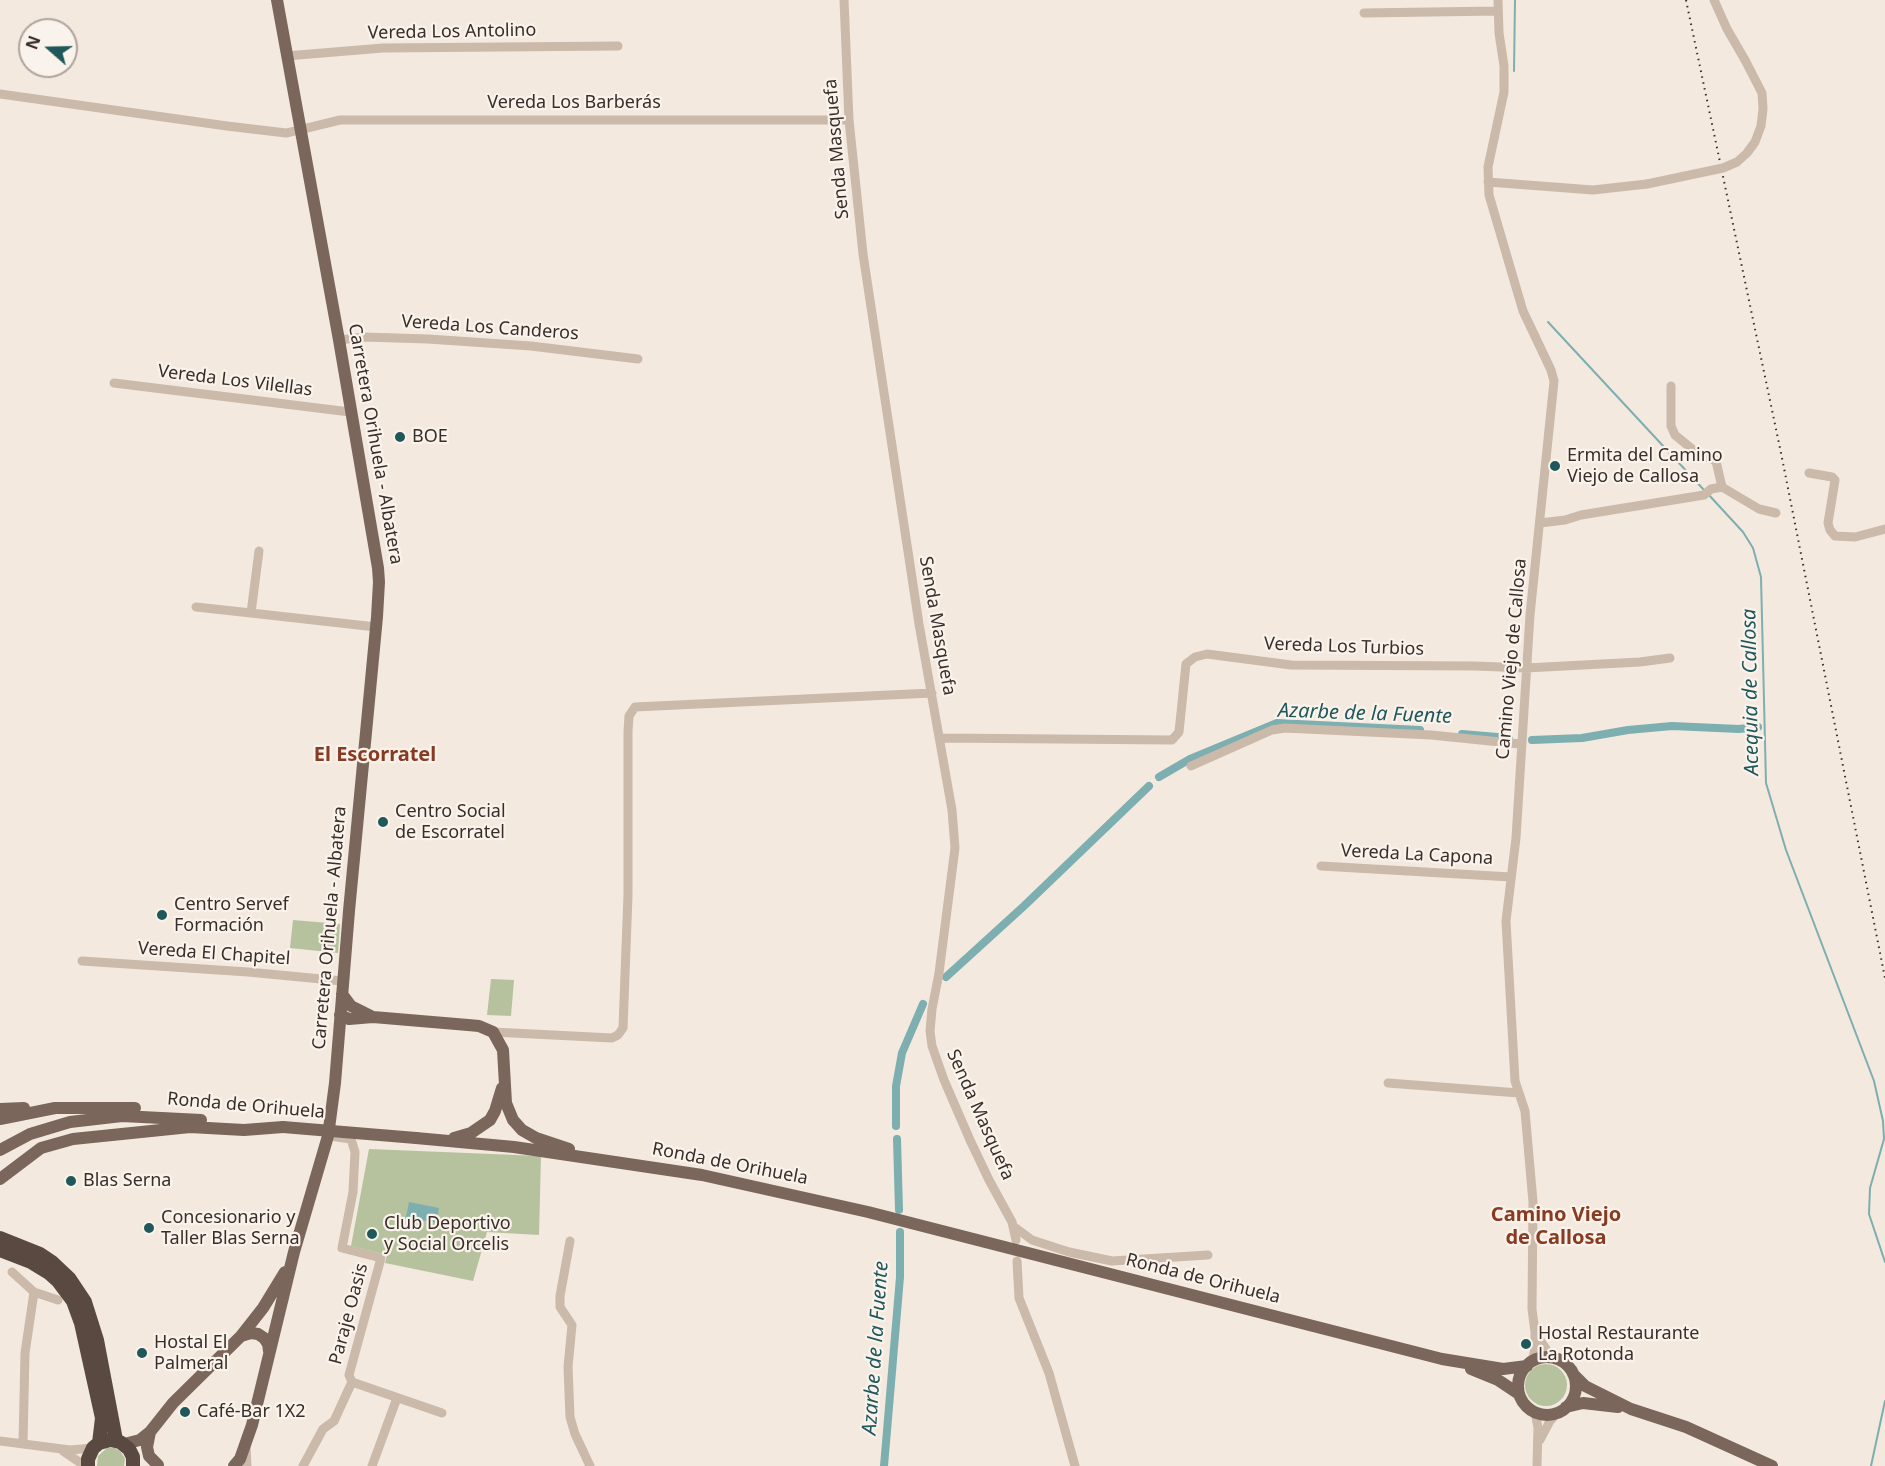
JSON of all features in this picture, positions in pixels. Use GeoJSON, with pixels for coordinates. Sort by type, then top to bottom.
{"type":"FeatureCollection","features":[{"type":"Feature","properties":{"kind":"highway"},"geometry":{"type":"LineString","coordinates":[[0,1238],[40,1254],[51,1262],[69,1278],[85,1302],[97,1341],[120,1442],[133,1457],[133,1466]]}},
{"type":"Feature","properties":{"kind":"highway"},"geometry":{"type":"LineString","coordinates":[[0,1250],[31,1262],[49,1273],[73,1301],[81,1323],[102,1418],[96,1445],[86,1466]]}},
{"type":"Feature","properties":{"kind":"highway"},"geometry":{"type":"LineString","coordinates":[[96,1445],[104,1440],[120,1442]]}},
{"type":"Feature","properties":{"kind":"main road","name":"Carretera Orihuela - Albatera"},"geometry":{"type":"LineString","coordinates":[[277,0],[378,568],[376,627],[328,1136],[294,1252]]}},
{"type":"Feature","properties":{"kind":"main road"},"geometry":{"type":"LineString","coordinates":[[342,994],[351,1006],[373,1017]]}},
{"type":"Feature","properties":{"kind":"main road"},"geometry":{"type":"LineString","coordinates":[[340,1015],[356,1011],[373,1017],[479,1026],[493,1032],[503,1050],[506,1103],[513,1120],[522,1130],[536,1138],[599,1159]]}},
{"type":"Feature","properties":{"kind":"main road"},"geometry":{"type":"LineString","coordinates":[[338,1047],[344,1029],[350,1023],[373,1017]]}},
{"type":"Feature","properties":{"kind":"main road"},"geometry":{"type":"LineString","coordinates":[[443,1140],[471,1133],[490,1120],[495,1112],[504,1081]]}},
{"type":"Feature","properties":{"kind":"main road"},"geometry":{"type":"LineString","coordinates":[[0,1119],[55,1108]]}},
{"type":"Feature","properties":{"kind":"main road"},"geometry":{"type":"LineString","coordinates":[[0,1109],[139,1108],[179,1113],[210,1121]]}},
{"type":"Feature","properties":{"kind":"main road","name":"Ronda de Orihuela"},"geometry":{"type":"LineString","coordinates":[[0,1150],[30,1134],[79,1120],[139,1116],[514,1147],[702,1175],[868,1212],[1442,1359],[1503,1369],[1545,1357],[1552,1358]]}},
{"type":"Feature","properties":{"kind":"main road"},"geometry":{"type":"LineString","coordinates":[[0,1179],[41,1148],[66,1140],[190,1127],[244,1130],[283,1127]]}},
{"type":"Feature","properties":{"kind":"main road"},"geometry":{"type":"LineString","coordinates":[[120,1442],[140,1440],[150,1432],[173,1403],[241,1336],[275,1289],[294,1252]]}},
{"type":"Feature","properties":{"kind":"main road"},"geometry":{"type":"LineString","coordinates":[[234,1466],[240,1459],[252,1425],[294,1252]]}},
{"type":"Feature","properties":{"kind":"main road"},"geometry":{"type":"LineString","coordinates":[[241,1336],[251,1333],[258,1334],[268,1344],[269,1351]]}},
{"type":"Feature","properties":{"kind":"main road"},"geometry":{"type":"LineString","coordinates":[[1552,1358],[1561,1360],[1585,1386],[1631,1409],[1686,1427],[1772,1466]]}},
{"type":"Feature","properties":{"kind":"main road","name":"Ronda de Orihuela"},"geometry":{"type":"LineString","coordinates":[[1442,1359],[1498,1380],[1519,1394],[1523,1402],[1535,1412]]}},
{"type":"Feature","properties":{"kind":"main road"},"geometry":{"type":"LineString","coordinates":[[1519,1394],[1519,1379],[1529,1363]]}},
{"type":"Feature","properties":{"kind":"main road"},"geometry":{"type":"LineString","coordinates":[[1562,1410],[1575,1392],[1573,1374]]}},
{"type":"Feature","properties":{"kind":"main road"},"geometry":{"type":"LineString","coordinates":[[1535,1412],[1544,1415],[1583,1403],[1631,1409]]}},
{"type":"Feature","properties":{"kind":"main road"},"geometry":{"type":"LineString","coordinates":[[150,1432],[147,1447],[149,1456],[159,1466]]}},
{"type":"Feature","properties":{"kind":"street","name":"Senda Masquefa"},"geometry":{"type":"LineString","coordinates":[[844,0],[849,120],[863,254],[882,393],[917,614],[941,738],[952,810],[955,848],[932,1010],[930,1031],[932,1046],[970,1140],[1013,1226],[1016,1240]]}},
{"type":"Feature","properties":{"kind":"street","name":"Camino Viejo de Callosa"},"geometry":{"type":"LineString","coordinates":[[1498,0],[1504,92],[1488,166],[1488,182],[1493,210],[1523,311],[1554,381],[1526,668],[1517,817],[1506,931],[1515,1081],[1525,1111],[1533,1202],[1531,1275],[1535,1332]]}},
{"type":"Feature","properties":{"kind":"street"},"geometry":{"type":"LineString","coordinates":[[1488,182],[1593,190],[1647,184],[1723,168],[1737,162],[1755,142],[1761,126],[1762,93],[1714,0]]}},
{"type":"Feature","properties":{"kind":"street"},"geometry":{"type":"LineString","coordinates":[[1364,14],[1498,11]]}},
{"type":"Feature","properties":{"kind":"street","name":"Vereda Los Antolino"},"geometry":{"type":"LineString","coordinates":[[286,56],[383,48],[618,46]]}},
{"type":"Feature","properties":{"kind":"street","name":"Vereda Los Barberás"},"geometry":{"type":"LineString","coordinates":[[0,94],[286,133],[340,120],[849,120]]}},
{"type":"Feature","properties":{"kind":"street","name":"Vereda Los Canderos"},"geometry":{"type":"LineString","coordinates":[[339,340],[364,337],[428,339],[531,346],[638,359]]}},
{"type":"Feature","properties":{"kind":"street","name":"Vereda Los Vilellas"},"geometry":{"type":"LineString","coordinates":[[114,383],[221,394],[350,412]]}},
{"type":"Feature","properties":{"kind":"street"},"geometry":{"type":"LineString","coordinates":[[1671,386],[1673,431],[1679,439],[1700,455],[1716,461],[1722,487],[1759,509],[1776,513]]}},
{"type":"Feature","properties":{"kind":"street"},"geometry":{"type":"LineString","coordinates":[[1809,473],[1832,477],[1835,480],[1828,522],[1830,531],[1835,536],[1855,537],[1885,529]]}},
{"type":"Feature","properties":{"kind":"street"},"geometry":{"type":"LineString","coordinates":[[1539,523],[1565,520],[1581,515],[1707,492],[1722,487]]}},
{"type":"Feature","properties":{"kind":"street"},"geometry":{"type":"LineString","coordinates":[[251,613],[259,551]]}},
{"type":"Feature","properties":{"kind":"street"},"geometry":{"type":"LineString","coordinates":[[196,607],[376,627]]}},
{"type":"Feature","properties":{"kind":"street","name":"Vereda Los Turbios"},"geometry":{"type":"LineString","coordinates":[[941,738],[1172,740],[1179,732],[1186,664],[1194,657],[1207,654],[1291,665],[1526,668],[1640,662],[1670,658]]}},
{"type":"Feature","properties":{"kind":"street"},"geometry":{"type":"LineString","coordinates":[[493,1032],[612,1038],[618,1035],[623,1028],[628,895],[628,731],[629,716],[635,707],[932,693]]}},
{"type":"Feature","properties":{"kind":"street"},"geometry":{"type":"LineString","coordinates":[[1191,766],[1272,730],[1285,728],[1431,735],[1520,744]]}},
{"type":"Feature","properties":{"kind":"street","name":"Vereda La Capona"},"geometry":{"type":"LineString","coordinates":[[1321,866],[1511,877]]}},
{"type":"Feature","properties":{"kind":"street","name":"Vereda El Chapitel"},"geometry":{"type":"LineString","coordinates":[[82,961],[342,981]]}},
{"type":"Feature","properties":{"kind":"street"},"geometry":{"type":"LineString","coordinates":[[503,1050],[513,1038],[527,1033]]}},
{"type":"Feature","properties":{"kind":"street"},"geometry":{"type":"LineString","coordinates":[[1388,1083],[1519,1093]]}},
{"type":"Feature","properties":{"kind":"street","name":"Paraje Oasis"},"geometry":{"type":"LineString","coordinates":[[303,1466],[322,1429],[334,1421],[352,1382],[349,1375],[381,1258],[342,1248],[352,1192],[355,1152],[351,1139],[328,1136]]}},
{"type":"Feature","properties":{"kind":"street"},"geometry":{"type":"LineString","coordinates":[[1013,1226],[1032,1240],[1069,1252],[1112,1261],[1208,1255]]}},
{"type":"Feature","properties":{"kind":"street"},"geometry":{"type":"LineString","coordinates":[[570,1242],[560,1307],[572,1325],[567,1367],[570,1417],[590,1466]]}},
{"type":"Feature","properties":{"kind":"street"},"geometry":{"type":"LineString","coordinates":[[1017,1261],[1019,1298],[1049,1373],[1075,1466]]}},
{"type":"Feature","properties":{"kind":"street"},"geometry":{"type":"LineString","coordinates":[[12,1272],[33,1292],[58,1300]]}},
{"type":"Feature","properties":{"kind":"street"},"geometry":{"type":"LineString","coordinates":[[23,1443],[25,1353],[33,1292]]}},
{"type":"Feature","properties":{"kind":"street"},"geometry":{"type":"LineString","coordinates":[[1535,1332],[1552,1358]]}},
{"type":"Feature","properties":{"kind":"street"},"geometry":{"type":"LineString","coordinates":[[1529,1363],[1535,1349],[1535,1332]]}},
{"type":"Feature","properties":{"kind":"street"},"geometry":{"type":"LineString","coordinates":[[352,1382],[442,1413]]}},
{"type":"Feature","properties":{"kind":"street"},"geometry":{"type":"LineString","coordinates":[[372,1466],[397,1398]]}},
{"type":"Feature","properties":{"kind":"street"},"geometry":{"type":"LineString","coordinates":[[1538,1445],[1550,1421],[1562,1410]]}},
{"type":"Feature","properties":{"kind":"street"},"geometry":{"type":"LineString","coordinates":[[1535,1412],[1538,1420],[1537,1466]]}},
{"type":"Feature","properties":{"kind":"street"},"geometry":{"type":"LineString","coordinates":[[0,1441],[59,1449],[96,1445]]}},
{"type":"Feature","properties":{"kind":"street"},"geometry":{"type":"LineString","coordinates":[[246,1442],[247,1466]]}},
{"type":"Feature","properties":{"kind":"street"},"geometry":{"type":"LineString","coordinates":[[59,1449],[86,1466]]}},
{"type":"Feature","properties":{"kind":"green space"},"geometry":{"type":"Polygon","coordinates":[[[293,920],[340,924],[338,953],[290,948],[293,920]]]}},
{"type":"Feature","properties":{"kind":"green space"},"geometry":{"type":"Polygon","coordinates":[[[491,979],[514,980],[511,1016],[487,1015],[491,979]]]}},
{"type":"Feature","properties":{"kind":"green space"},"geometry":{"type":"Polygon","coordinates":[[[369,1149],[541,1156],[539,1235],[487,1232],[473,1281],[385,1263],[387,1255],[351,1246],[369,1149]]]}},
{"type":"Feature","properties":{"kind":"green space"},"geometry":{"type":"Polygon","coordinates":[[[1546,1364],[1561,1370],[1567,1385],[1561,1400],[1546,1406],[1531,1400],[1525,1385],[1531,1370],[1546,1364]]]}},
{"type":"Feature","properties":{"kind":"green space"},"geometry":{"type":"Polygon","coordinates":[[[107,1448],[115,1448],[121,1452],[125,1459],[124,1466],[97,1466],[98,1456],[107,1448]]]}},
{"type":"Feature","properties":{"kind":"water"},"geometry":{"type":"Polygon","coordinates":[[[409,1202],[439,1208],[436,1223],[406,1217],[409,1202]]]}},
{"type":"Feature","properties":{"kind":"waterway","name":"Acequia de Callosa"},"geometry":{"type":"LineString","coordinates":[[1514,71],[1515,0]]}},
{"type":"Feature","properties":{"kind":"waterway","name":"Acequia de Callosa"},"geometry":{"type":"LineString","coordinates":[[1548,322],[1704,490]]}},
{"type":"Feature","properties":{"kind":"waterway","name":"Acequia de Callosa"},"geometry":{"type":"LineString","coordinates":[[1708,494],[1743,532],[1753,548],[1761,577],[1766,783],[1786,850],[1874,1081],[1883,1121],[1884,1139],[1870,1188],[1869,1214],[1885,1262]]}},
{"type":"Feature","properties":{"kind":"waterway","name":"Azarbe de la Fuente"},"geometry":{"type":"LineString","coordinates":[[1159,777],[1190,759],[1277,723],[1420,730]]}},
{"type":"Feature","properties":{"kind":"waterway","name":"Azarbe de la Fuente"},"geometry":{"type":"LineString","coordinates":[[1532,740],[1582,738],[1628,730],[1672,726],[1739,729],[1758,727]]}},
{"type":"Feature","properties":{"kind":"waterway","name":"Azarbe de la Fuente"},"geometry":{"type":"LineString","coordinates":[[1462,734],[1509,738]]}},
{"type":"Feature","properties":{"kind":"waterway","name":"Azarbe de la Fuente"},"geometry":{"type":"LineString","coordinates":[[946,977],[1149,786]]}},
{"type":"Feature","properties":{"kind":"waterway","name":"Azarbe de la Fuente"},"geometry":{"type":"LineString","coordinates":[[896,1126],[896,1086],[902,1053],[923,1004]]}},
{"type":"Feature","properties":{"kind":"waterway","name":"Azarbe de la Fuente"},"geometry":{"type":"LineString","coordinates":[[897,1139],[899,1210]]}},
{"type":"Feature","properties":{"kind":"waterway","name":"Azarbe de la Fuente"},"geometry":{"type":"LineString","coordinates":[[884,1466],[900,1277],[900,1232]]}},
{"type":"Feature","properties":{"kind":"waterway","name":"Acequia de Callosa"},"geometry":{"type":"LineString","coordinates":[[1871,1466],[1885,1401]]}},
{"type":"Feature","properties":{"kind":"railway"},"geometry":{"type":"LineString","coordinates":[[1686,0],[1781,453],[1885,978]]}},
{"type":"Feature","properties":{"kind":"place","name":"BOE"},"geometry":{"type":"Point","coordinates":[400,437]}},
{"type":"Feature","properties":{"kind":"place","name":"Ermita del Camino Viejo de Callosa"},"geometry":{"type":"Point","coordinates":[1555,466]}},
{"type":"Feature","properties":{"kind":"place","name":"Centro Social de Escorratel"},"geometry":{"type":"Point","coordinates":[383,822]}},
{"type":"Feature","properties":{"kind":"place","name":"Centro Servef Formación"},"geometry":{"type":"Point","coordinates":[162,915]}},
{"type":"Feature","properties":{"kind":"place","name":"Blas Serna"},"geometry":{"type":"Point","coordinates":[71,1181]}},
{"type":"Feature","properties":{"kind":"place","name":"Concesionario y Taller Blas Serna"},"geometry":{"type":"Point","coordinates":[149,1228]}},
{"type":"Feature","properties":{"kind":"place","name":"Club Deportivo y Social Orcelis"},"geometry":{"type":"Point","coordinates":[372,1234]}},
{"type":"Feature","properties":{"kind":"place","name":"Hostal Restaurante La Rotonda"},"geometry":{"type":"Point","coordinates":[1526,1344]}},
{"type":"Feature","properties":{"kind":"place","name":"Hostal El Palmeral"},"geometry":{"type":"Point","coordinates":[142,1353]}},
{"type":"Feature","properties":{"kind":"place","name":"Café-Bar 1X2"},"geometry":{"type":"Point","coordinates":[185,1412]}},
{"type":"Feature","properties":{"kind":"district","name":"El Escorratel"},"geometry":{"type":"Point","coordinates":[375,755]}},
{"type":"Feature","properties":{"kind":"district","name":"Camino Viejo de Callosa"},"geometry":{"type":"Point","coordinates":[1556,1226]}}]}
